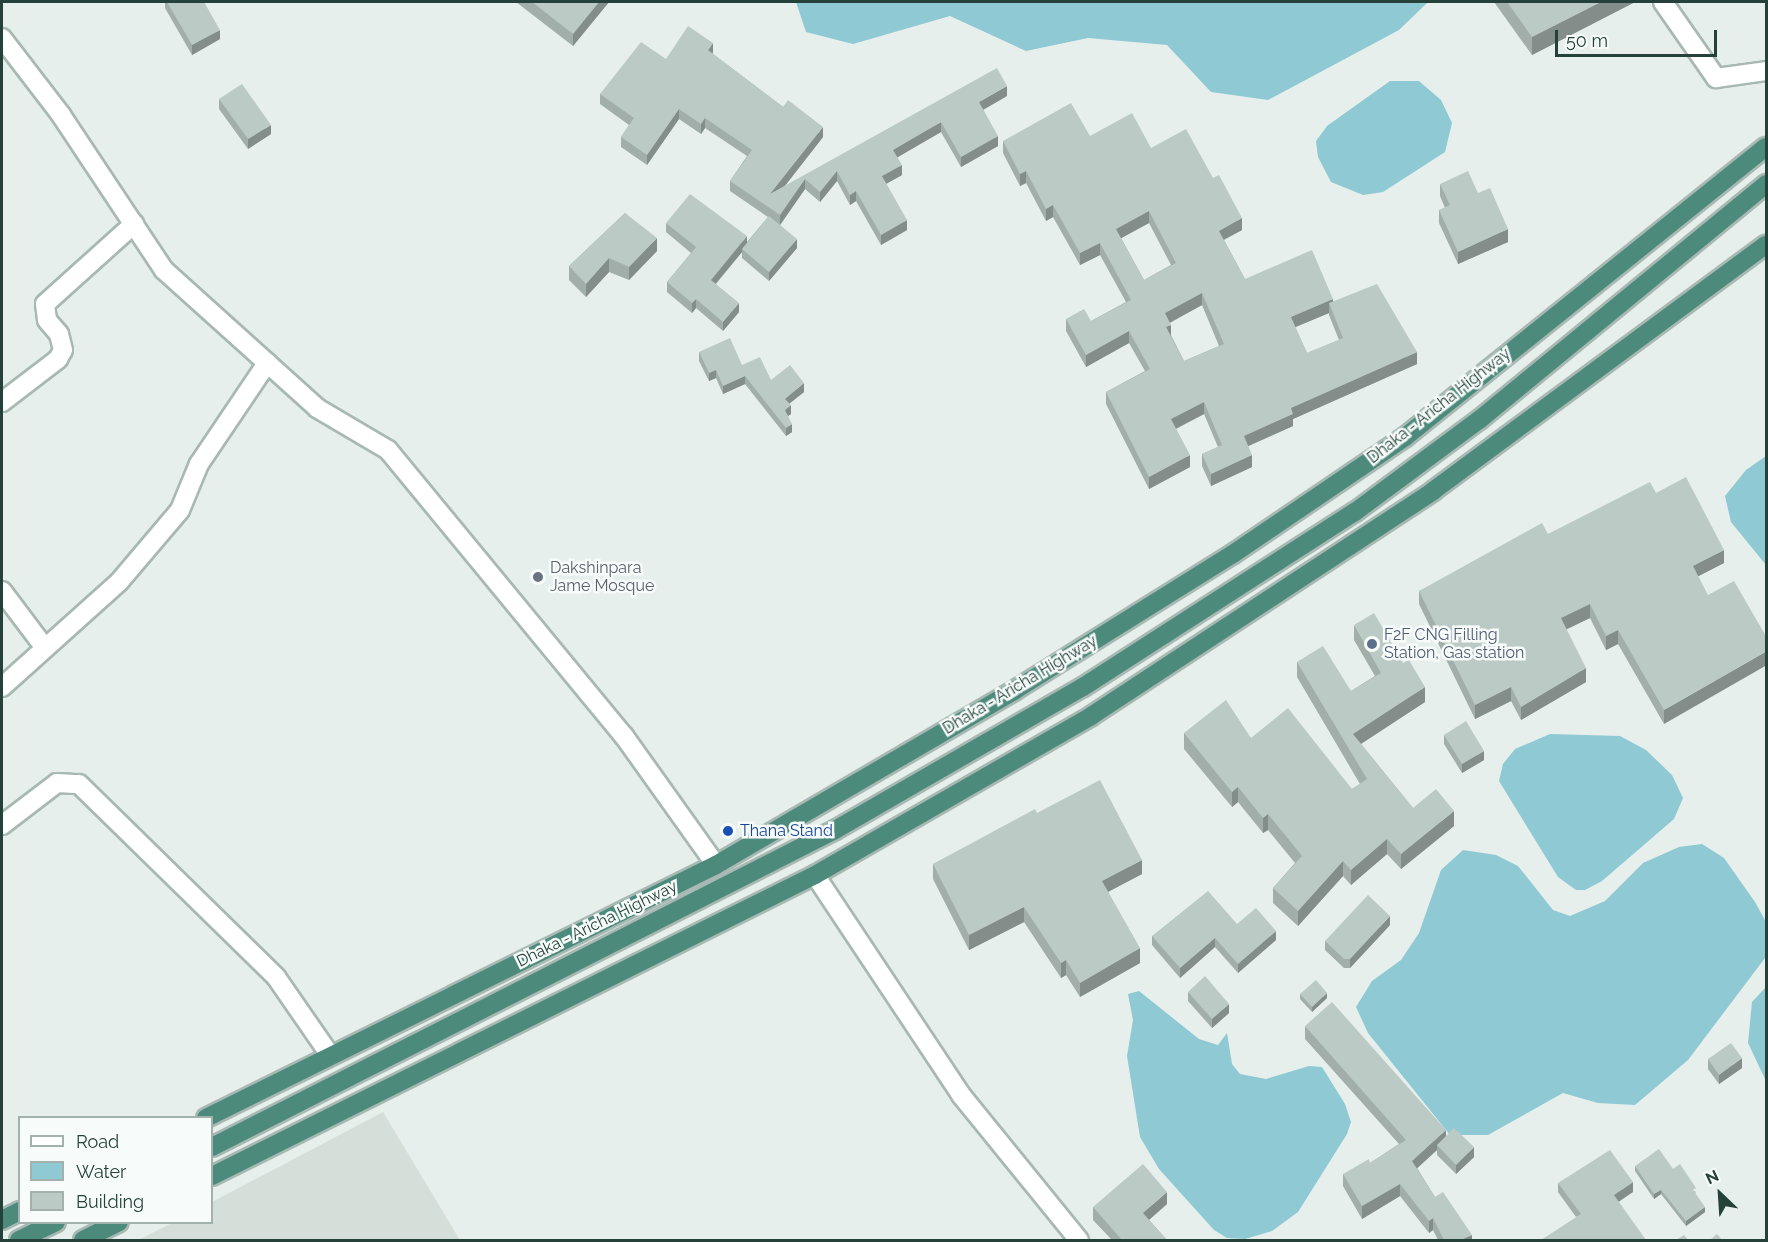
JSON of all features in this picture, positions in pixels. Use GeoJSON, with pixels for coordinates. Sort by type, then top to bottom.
{"type":"FeatureCollection","features":[{"type":"Feature","properties":{"kind":"highway","name":"Dhaka - Aricha Highway"},"geometry":{"type":"LineString","coordinates":[[210,1116],[716,866],[1015,690],[1233,554],[1386,450],[1729,173],[1767,147]]}},
{"type":"Feature","properties":{"kind":"highway"},"geometry":{"type":"LineString","coordinates":[[213,1146],[835,830],[1083,687],[1355,512],[1479,420],[1767,184]]}},
{"type":"Feature","properties":{"kind":"highway"},"geometry":{"type":"LineString","coordinates":[[213,1176],[815,875],[1091,716],[1433,490],[1767,245]]}},
{"type":"Feature","properties":{"kind":"highway"},"geometry":{"type":"LineString","coordinates":[[2,1220],[18,1212]]}},
{"type":"Feature","properties":{"kind":"highway"},"geometry":{"type":"LineString","coordinates":[[19,1240],[52,1224]]}},
{"type":"Feature","properties":{"kind":"highway"},"geometry":{"type":"LineString","coordinates":[[82,1240],[115,1224]]}},
{"type":"Feature","properties":{"kind":"street"},"geometry":{"type":"LineString","coordinates":[[1664,2],[1716,78],[1767,71]]}},
{"type":"Feature","properties":{"kind":"street"},"geometry":{"type":"LineString","coordinates":[[2,38],[61,115],[164,270],[317,408],[388,450],[624,736],[716,866]]}},
{"type":"Feature","properties":{"kind":"street"},"geometry":{"type":"LineString","coordinates":[[2,402],[58,359],[63,350],[59,334],[47,320],[45,304],[134,224]]}},
{"type":"Feature","properties":{"kind":"street"},"geometry":{"type":"LineString","coordinates":[[2,687],[119,582],[180,510],[199,464],[267,363]]}},
{"type":"Feature","properties":{"kind":"street"},"geometry":{"type":"LineString","coordinates":[[2,591],[45,648]]}},
{"type":"Feature","properties":{"kind":"street"},"geometry":{"type":"LineString","coordinates":[[2,825],[57,783],[79,784],[276,977],[330,1055]]}},
{"type":"Feature","properties":{"kind":"street"},"geometry":{"type":"LineString","coordinates":[[815,875],[961,1095],[1079,1240]]}},
{"type":"Feature","properties":{"kind":"shaded area"},"geometry":{"type":"Polygon","coordinates":[[[383,1112],[460,1240],[138,1240],[170,1224],[213,1224],[213,1201],[383,1112]]]}},
{"type":"Feature","properties":{"kind":"water"},"geometry":{"type":"Polygon","coordinates":[[[796,2],[1428,2],[1399,30],[1268,100],[1211,92],[1167,45],[1088,38],[1026,51],[950,16],[853,44],[806,32],[796,2]]]}},
{"type":"Feature","properties":{"kind":"water"},"geometry":{"type":"Polygon","coordinates":[[[1390,81],[1419,81],[1441,100],[1452,123],[1445,152],[1383,192],[1363,195],[1331,182],[1318,157],[1316,141],[1327,126],[1390,81]]]}},
{"type":"Feature","properties":{"kind":"water"},"geometry":{"type":"Polygon","coordinates":[[[1766,456],[1766,565],[1731,522],[1725,496],[1746,470],[1766,456]]]}},
{"type":"Feature","properties":{"kind":"water"},"geometry":{"type":"Polygon","coordinates":[[[1550,734],[1620,736],[1646,750],[1672,775],[1683,798],[1674,819],[1602,881],[1585,890],[1576,890],[1558,877],[1499,781],[1503,764],[1515,749],[1550,734]]]}},
{"type":"Feature","properties":{"kind":"water"},"geometry":{"type":"Polygon","coordinates":[[[1702,844],[1724,858],[1755,902],[1766,922],[1766,946],[1765,958],[1688,1060],[1635,1105],[1598,1103],[1563,1093],[1488,1135],[1450,1135],[1368,1033],[1356,1007],[1372,981],[1401,960],[1419,933],[1441,870],[1463,850],[1496,855],[1518,866],[1553,910],[1570,916],[1605,901],[1643,863],[1679,847],[1702,844]]]}},
{"type":"Feature","properties":{"kind":"water"},"geometry":{"type":"Polygon","coordinates":[[[1766,987],[1766,1081],[1748,1043],[1752,1002],[1766,987]]]}},
{"type":"Feature","properties":{"kind":"water"},"geometry":{"type":"Polygon","coordinates":[[[1139,991],[1199,1039],[1218,1045],[1227,1033],[1232,1064],[1240,1074],[1266,1079],[1309,1066],[1322,1067],[1345,1104],[1351,1122],[1347,1134],[1298,1212],[1272,1231],[1245,1239],[1227,1238],[1214,1230],[1159,1169],[1140,1137],[1127,1056],[1133,1020],[1128,994],[1139,991]]]}},
{"type":"Feature","properties":{"kind":"building"},"geometry":{"type":"Polygon","coordinates":[[[167,2],[204,2],[220,30],[192,45],[167,2]]]}},
{"type":"Feature","properties":{"kind":"building"},"geometry":{"type":"Polygon","coordinates":[[[532,2],[599,2],[573,34],[532,2]]]}},
{"type":"Feature","properties":{"kind":"building"},"geometry":{"type":"Polygon","coordinates":[[[1507,2],[1601,2],[1532,37],[1507,2]]]}},
{"type":"Feature","properties":{"kind":"building"},"geometry":{"type":"Polygon","coordinates":[[[688,26],[713,43],[708,50],[783,107],[788,100],[823,127],[770,194],[997,68],[1007,86],[979,102],[998,136],[961,157],[941,122],[893,150],[902,165],[882,176],[907,220],[881,235],[856,191],[850,195],[837,171],[820,192],[805,179],[780,215],[730,181],[752,150],[705,118],[701,124],[679,109],[647,155],[621,137],[634,118],[600,94],[641,42],[666,59],[688,26]]]}},
{"type":"Feature","properties":{"kind":"building"},"geometry":{"type":"Polygon","coordinates":[[[242,84],[271,125],[248,139],[219,99],[242,84]]]}},
{"type":"Feature","properties":{"kind":"building"},"geometry":{"type":"Polygon","coordinates":[[[1071,103],[1090,136],[1132,113],[1151,148],[1186,129],[1213,178],[1219,175],[1242,218],[1219,231],[1245,279],[1312,250],[1333,299],[1291,317],[1307,353],[1343,338],[1329,303],[1377,284],[1417,352],[1291,408],[1293,414],[1244,436],[1252,455],[1211,474],[1202,454],[1222,445],[1204,402],[1171,419],[1190,455],[1149,477],[1106,392],[1150,369],[1129,331],[1086,355],[1066,319],[1084,309],[1091,321],[1131,300],[1100,243],[1080,253],[1053,205],[1046,209],[1026,171],[1020,174],[1003,141],[1071,103]],[[1149,211],[1116,229],[1144,280],[1176,263],[1149,211]],[[1202,293],[1165,313],[1171,325],[1166,327],[1184,361],[1224,344],[1202,293]]]}},
{"type":"Feature","properties":{"kind":"building"},"geometry":{"type":"Polygon","coordinates":[[[1468,171],[1478,193],[1490,188],[1508,229],[1458,252],[1439,210],[1450,205],[1440,184],[1468,171]]]}},
{"type":"Feature","properties":{"kind":"building"},"geometry":{"type":"Polygon","coordinates":[[[690,194],[747,236],[711,280],[739,303],[723,322],[696,299],[692,303],[667,282],[696,247],[666,223],[690,194]]]}},
{"type":"Feature","properties":{"kind":"building"},"geometry":{"type":"Polygon","coordinates":[[[625,213],[657,238],[629,267],[609,258],[586,284],[569,266],[625,213]]]}},
{"type":"Feature","properties":{"kind":"building"},"geometry":{"type":"Polygon","coordinates":[[[769,216],[797,239],[769,272],[742,249],[769,216]]]}},
{"type":"Feature","properties":{"kind":"building"},"geometry":{"type":"Polygon","coordinates":[[[730,338],[742,365],[760,357],[771,380],[790,365],[804,383],[785,399],[791,405],[785,410],[792,424],[786,428],[745,376],[723,386],[716,370],[709,373],[699,352],[730,338]]]}},
{"type":"Feature","properties":{"kind":"building"},"geometry":{"type":"Polygon","coordinates":[[[1686,477],[1724,550],[1693,566],[1708,595],[1734,581],[1767,638],[1767,651],[1664,710],[1618,630],[1606,636],[1590,604],[1561,618],[1586,668],[1521,707],[1511,687],[1475,705],[1419,591],[1542,523],[1548,534],[1650,482],[1656,493],[1686,477]]]}},
{"type":"Feature","properties":{"kind":"building"},"geometry":{"type":"Polygon","coordinates":[[[1374,613],[1403,663],[1409,660],[1425,687],[1353,734],[1413,808],[1436,789],[1454,811],[1401,854],[1387,839],[1351,870],[1343,861],[1298,911],[1273,888],[1302,856],[1268,814],[1263,818],[1238,787],[1232,792],[1184,733],[1226,700],[1251,738],[1288,708],[1352,789],[1367,779],[1297,662],[1323,646],[1351,691],[1381,673],[1354,625],[1374,613]]]}},
{"type":"Feature","properties":{"kind":"building"},"geometry":{"type":"Polygon","coordinates":[[[1466,721],[1484,751],[1462,764],[1444,735],[1466,721]]]}},
{"type":"Feature","properties":{"kind":"building"},"geometry":{"type":"Polygon","coordinates":[[[1100,780],[1142,860],[1102,881],[1140,948],[1080,983],[1066,960],[1061,963],[1024,907],[969,935],[933,864],[1035,809],[1037,813],[1100,780]]]}},
{"type":"Feature","properties":{"kind":"building"},"geometry":{"type":"Polygon","coordinates":[[[1208,891],[1237,924],[1256,908],[1276,931],[1238,964],[1215,938],[1180,968],[1152,936],[1208,891]]]}},
{"type":"Feature","properties":{"kind":"building"},"geometry":{"type":"Polygon","coordinates":[[[1368,895],[1390,916],[1350,959],[1344,959],[1325,941],[1368,895]]]}},
{"type":"Feature","properties":{"kind":"building"},"geometry":{"type":"Polygon","coordinates":[[[1205,976],[1229,1004],[1212,1019],[1188,992],[1205,976]]]}},
{"type":"Feature","properties":{"kind":"building"},"geometry":{"type":"Polygon","coordinates":[[[1316,980],[1327,993],[1312,1007],[1300,994],[1316,980]]]}},
{"type":"Feature","properties":{"kind":"building"},"geometry":{"type":"Polygon","coordinates":[[[1332,1002],[1446,1130],[1412,1161],[1435,1197],[1443,1192],[1472,1235],[1461,1240],[1444,1240],[1433,1218],[1429,1221],[1400,1184],[1362,1206],[1343,1174],[1369,1159],[1370,1163],[1406,1140],[1305,1026],[1332,1002]]]}},
{"type":"Feature","properties":{"kind":"building"},"geometry":{"type":"Polygon","coordinates":[[[1731,1043],[1742,1058],[1719,1075],[1708,1059],[1731,1043]]]}},
{"type":"Feature","properties":{"kind":"building"},"geometry":{"type":"Polygon","coordinates":[[[1454,1128],[1474,1147],[1456,1165],[1437,1145],[1454,1128]]]}},
{"type":"Feature","properties":{"kind":"building"},"geometry":{"type":"Polygon","coordinates":[[[1659,1149],[1673,1169],[1680,1164],[1696,1188],[1693,1190],[1705,1207],[1686,1221],[1661,1190],[1654,1194],[1635,1166],[1659,1149]]]}},
{"type":"Feature","properties":{"kind":"building"},"geometry":{"type":"Polygon","coordinates":[[[1610,1150],[1633,1182],[1614,1195],[1646,1240],[1541,1240],[1581,1214],[1558,1183],[1610,1150]]]}},
{"type":"Feature","properties":{"kind":"building"},"geometry":{"type":"Polygon","coordinates":[[[1143,1164],[1167,1192],[1143,1213],[1167,1240],[1122,1240],[1093,1207],[1143,1164]]]}},
{"type":"Feature","properties":{"kind":"building"},"geometry":{"type":"Polygon","coordinates":[[[1717,1234],[1722,1240],[1710,1240],[1717,1234]]]}},
{"type":"Feature","properties":{"kind":"building"},"geometry":{"type":"Polygon","coordinates":[[[1684,1235],[1688,1240],[1676,1240],[1684,1235]]]}},
{"type":"Feature","properties":{"kind":"place","name":"Dakshinpara Jame Mosque"},"geometry":{"type":"Point","coordinates":[538,577]}},
{"type":"Feature","properties":{"kind":"place","name":"F2F CNG Filling Station, Gas station"},"geometry":{"type":"Point","coordinates":[1372,644]}},
{"type":"Feature","properties":{"kind":"place","name":"Thana Stand"},"geometry":{"type":"Point","coordinates":[728,831]}}]}
